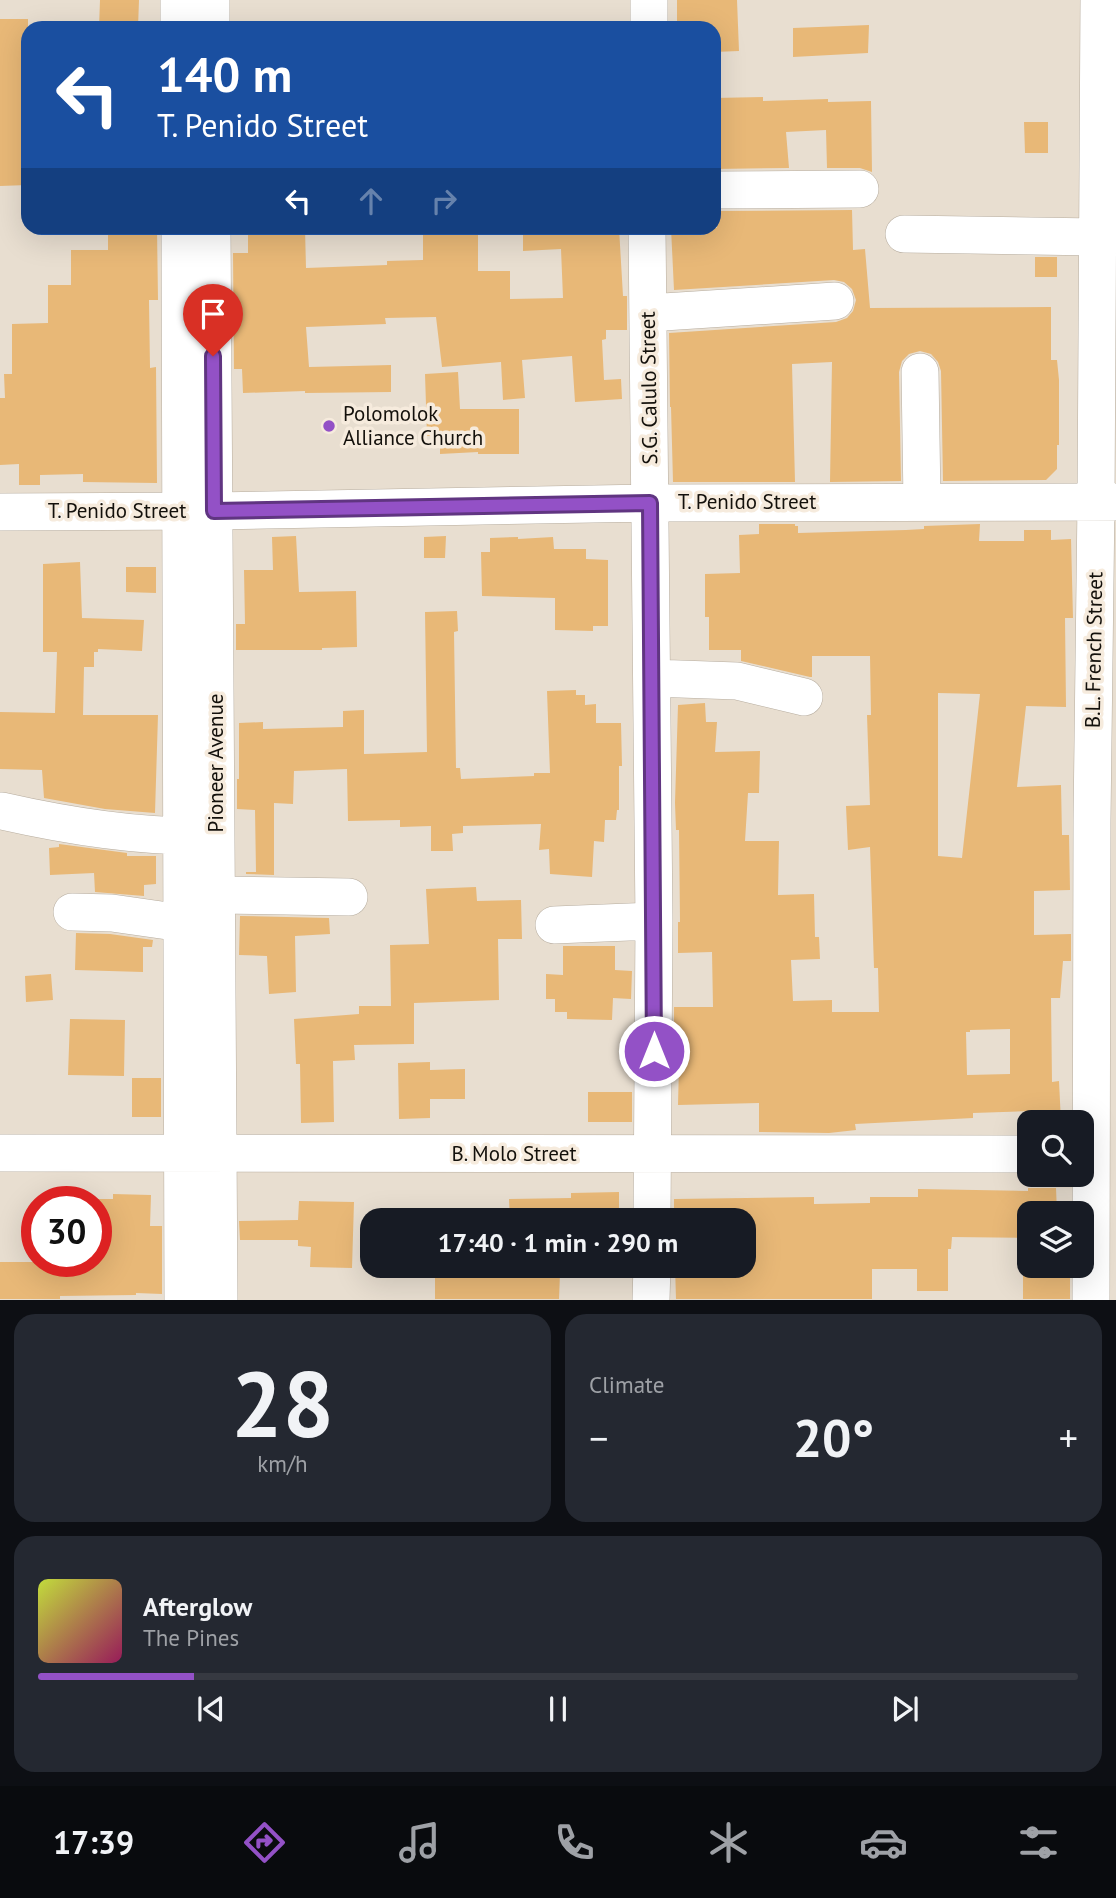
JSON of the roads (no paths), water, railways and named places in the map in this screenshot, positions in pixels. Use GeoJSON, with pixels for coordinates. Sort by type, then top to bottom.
{"type":"FeatureCollection","features":[{"type":"Feature","properties":{"kind":"street"},"geometry":{"type":"LineString","coordinates":[[179,0],[179,21]]}},
{"type":"Feature","properties":{"kind":"street"},"geometry":{"type":"LineString","coordinates":[[211,0],[211,21]]}},
{"type":"Feature","properties":{"kind":"street"},"geometry":{"type":"LineString","coordinates":[[649,0],[649,21]]}},
{"type":"Feature","properties":{"kind":"street","name":"B.L. French Street"},"geometry":{"type":"LineString","coordinates":[[1091,1300],[1096,1154],[1091,820],[1106,502],[1097,237],[1106,194],[1107,36],[1098,0]]}},
{"type":"Feature","properties":{"kind":"street"},"geometry":{"type":"LineString","coordinates":[[721,190],[860,190]]}},
{"type":"Feature","properties":{"kind":"street"},"geometry":{"type":"LineString","coordinates":[[904,234],[1097,237]]}},
{"type":"Feature","properties":{"kind":"street","name":"Pioneer Avenue"},"geometry":{"type":"LineString","coordinates":[[180,235],[197,511],[199,836],[182,923],[183,1300]]}},
{"type":"Feature","properties":{"kind":"street","name":"Pioneer Avenue"},"geometry":{"type":"LineString","coordinates":[[197,511],[212,235]]}},
{"type":"Feature","properties":{"kind":"street","name":"S.G. Calulo Street"},"geometry":{"type":"LineString","coordinates":[[647,235],[654,921],[652,1208]]}},
{"type":"Feature","properties":{"kind":"street"},"geometry":{"type":"LineString","coordinates":[[648,313],[835,301]]}},
{"type":"Feature","properties":{"kind":"street"},"geometry":{"type":"LineString","coordinates":[[920,372],[922,502]]}},
{"type":"Feature","properties":{"kind":"street","name":"T. Penido Street"},"geometry":{"type":"LineString","coordinates":[[0,512],[650,503],[1106,502]]}},
{"type":"Feature","properties":{"kind":"street"},"geometry":{"type":"LineString","coordinates":[[652,678],[737,681],[804,697]]}},
{"type":"Feature","properties":{"kind":"street"},"geometry":{"type":"LineString","coordinates":[[2,811],[48,822],[118,832],[199,836]]}},
{"type":"Feature","properties":{"kind":"street","name":"Pioneer Avenue"},"geometry":{"type":"LineString","coordinates":[[199,836],[217,895],[219,1300]]}},
{"type":"Feature","properties":{"kind":"street"},"geometry":{"type":"LineString","coordinates":[[217,895],[349,897]]}},
{"type":"Feature","properties":{"kind":"street"},"geometry":{"type":"LineString","coordinates":[[72,912],[112,913],[182,923]]}},
{"type":"Feature","properties":{"kind":"street"},"geometry":{"type":"LineString","coordinates":[[554,925],[654,921]]}},
{"type":"Feature","properties":{"kind":"street","name":"B. Molo Street"},"geometry":{"type":"LineString","coordinates":[[0,1153],[1017,1154]]}},
{"type":"Feature","properties":{"kind":"street"},"geometry":{"type":"LineString","coordinates":[[651,1300],[652,1278]]}},
{"type":"Feature","properties":{"kind":"place","name":"Polomolok Alliance Church"},"geometry":{"type":"Point","coordinates":[329,426]}}]}
